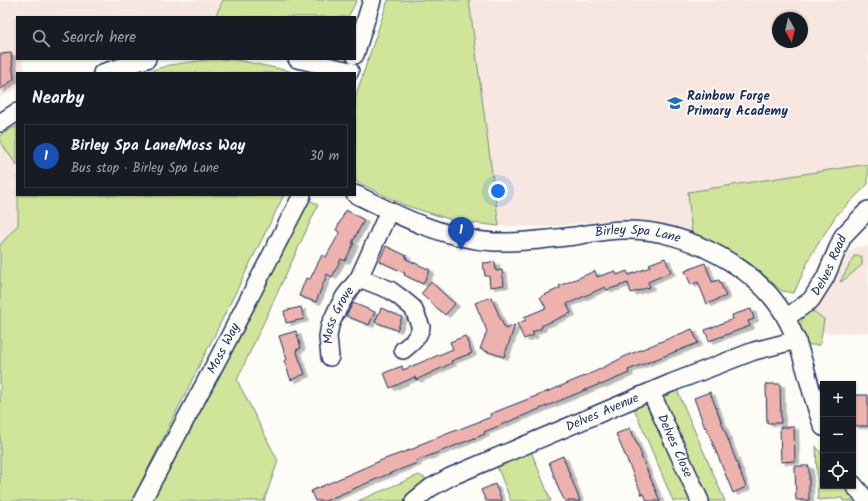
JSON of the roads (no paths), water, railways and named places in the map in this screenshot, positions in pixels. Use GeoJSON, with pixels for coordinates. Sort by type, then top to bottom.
{"type":"FeatureCollection","features":[{"type":"Feature","properties":{"kind":"street"},"geometry":{"type":"LineString","coordinates":[[356,52],[372,0]]}},
{"type":"Feature","properties":{"kind":"street"},"geometry":{"type":"LineString","coordinates":[[105,72],[144,60]]}},
{"type":"Feature","properties":{"kind":"street"},"geometry":{"type":"LineString","coordinates":[[303,60],[351,68]]}},
{"type":"Feature","properties":{"kind":"street"},"geometry":{"type":"LineString","coordinates":[[0,124],[16,113]]}},
{"type":"Feature","properties":{"kind":"street","name":"Birley Spa Lane"},"geometry":{"type":"LineString","coordinates":[[356,194],[424,226],[454,236],[473,240],[516,242],[576,236],[603,231],[630,230],[665,235],[704,248],[723,257],[738,266],[757,281],[772,298],[786,318],[797,340],[820,417]]}},
{"type":"Feature","properties":{"kind":"street","name":"Moss Way"},"geometry":{"type":"LineString","coordinates":[[142,501],[221,353],[301,196]]}},
{"type":"Feature","properties":{"kind":"street","name":"Delves Road"},"geometry":{"type":"LineString","coordinates":[[786,318],[811,300],[825,278],[843,236],[868,210]]}},
{"type":"Feature","properties":{"kind":"street","name":"Moss Grove"},"geometry":{"type":"LineString","coordinates":[[330,358],[328,337],[330,325],[345,296],[359,278],[389,211]]}},
{"type":"Feature","properties":{"kind":"street","name":"Moss Grove"},"geometry":{"type":"LineString","coordinates":[[359,278],[390,290],[413,308],[422,327],[411,344],[403,350]]}},
{"type":"Feature","properties":{"kind":"street","name":"Delves Avenue"},"geometry":{"type":"LineString","coordinates":[[414,501],[430,488],[450,477],[651,392],[754,351],[797,340]]}},
{"type":"Feature","properties":{"kind":"street","name":"Delves Close"},"geometry":{"type":"LineString","coordinates":[[651,392],[700,501]]}},
{"type":"Feature","properties":{"kind":"street"},"geometry":{"type":"LineString","coordinates":[[856,488],[867,501]]}},
{"type":"Feature","properties":{"kind":"place","name":"Rainbow Forge Primary Academy"},"geometry":{"type":"Point","coordinates":[675,103]}},
{"type":"Feature","properties":{"kind":"place","name":"Birley Spa Lane/Moss Way"},"geometry":{"type":"Point","coordinates":[461,250]}}]}
